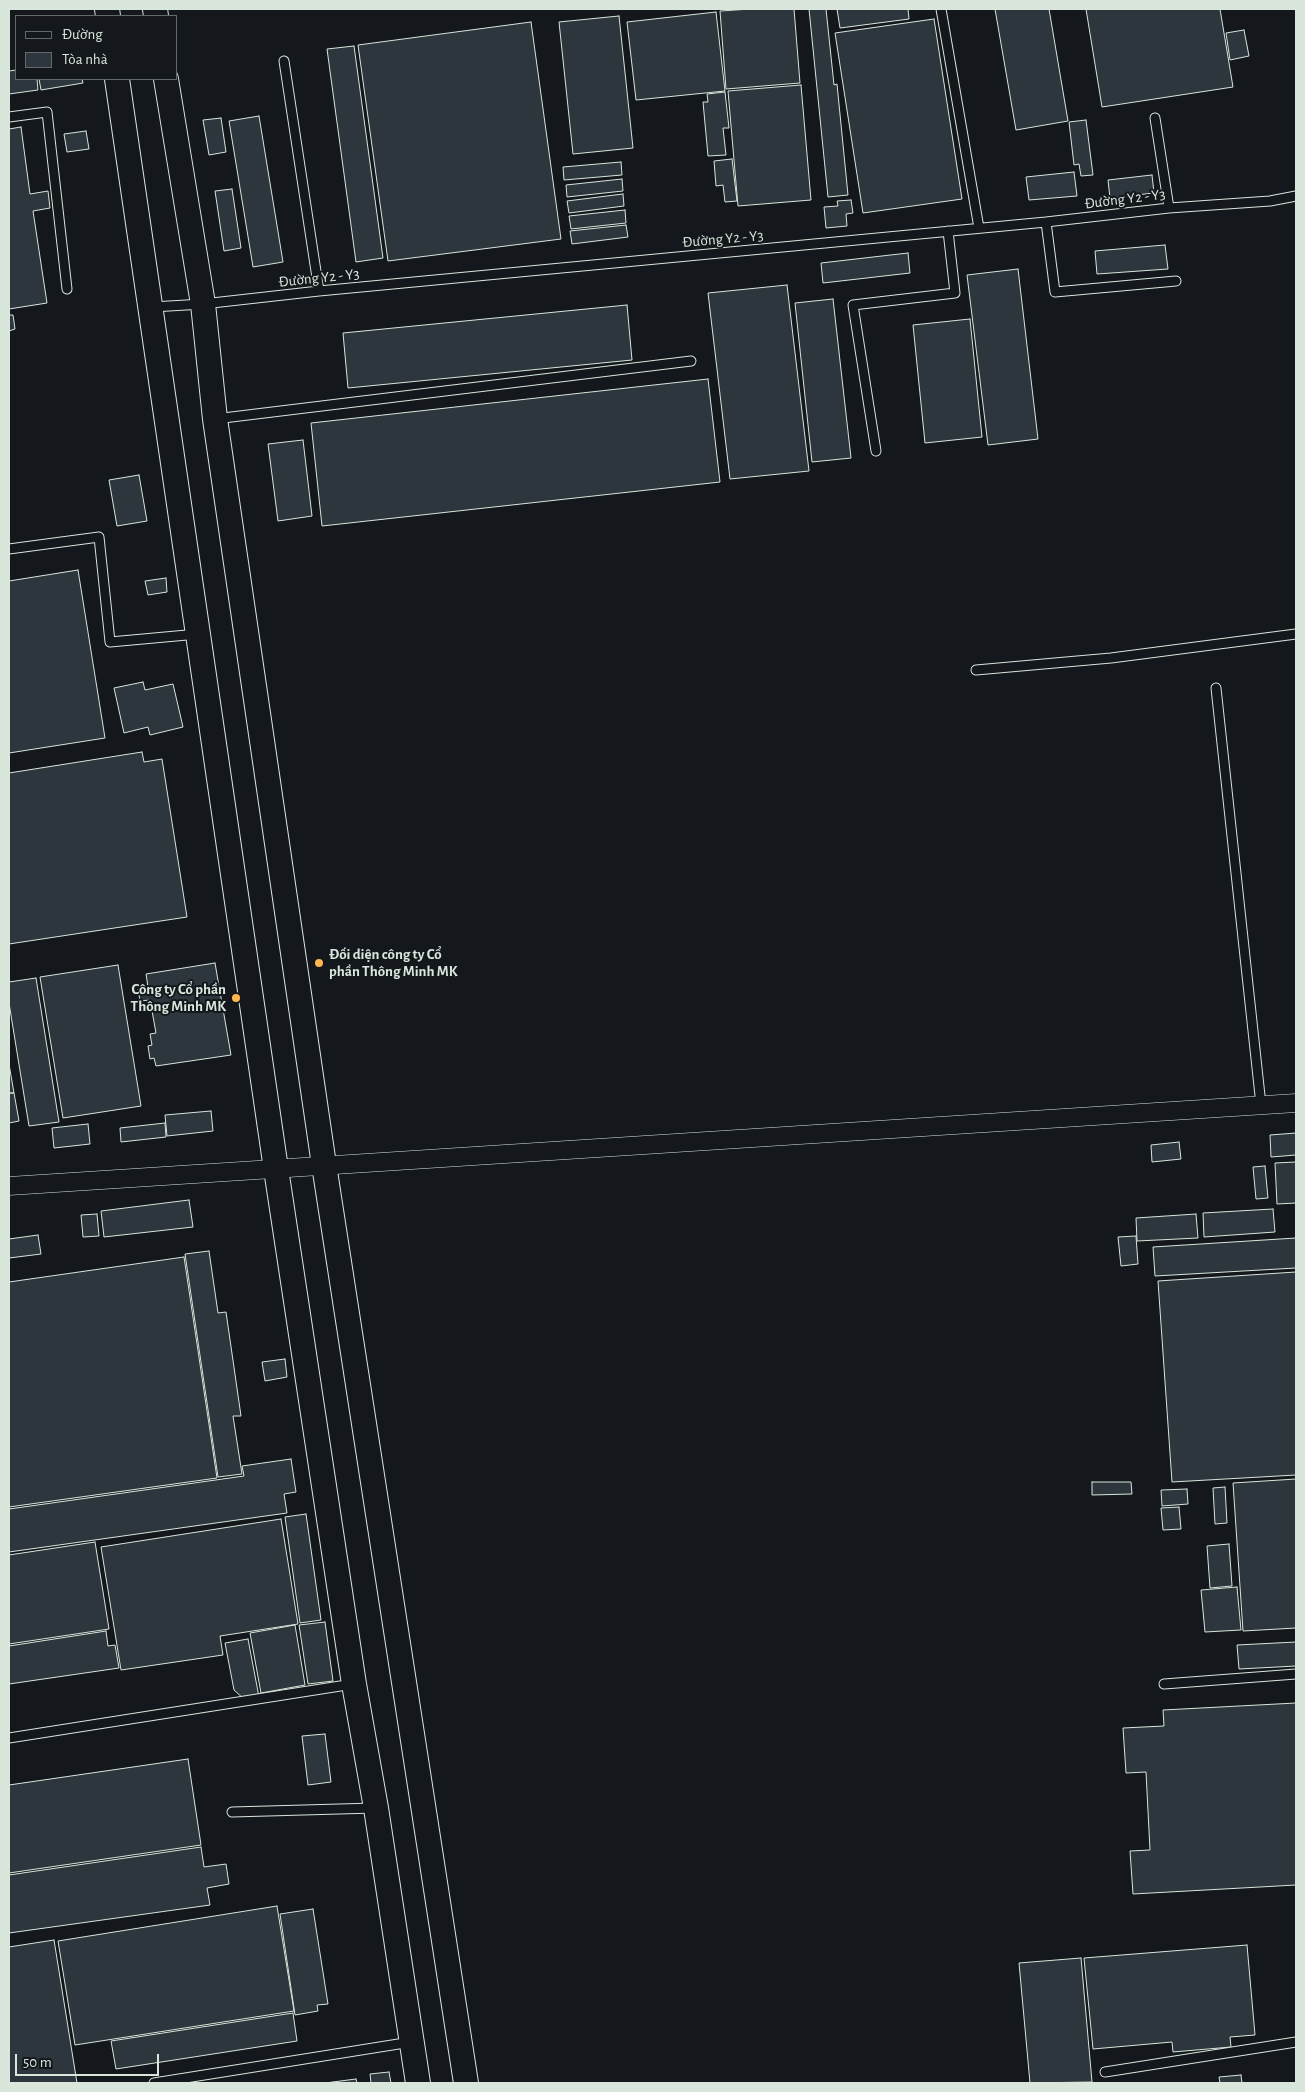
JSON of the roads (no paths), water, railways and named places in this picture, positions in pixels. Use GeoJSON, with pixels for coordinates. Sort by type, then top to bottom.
{"type":"FeatureCollection","features":[{"type":"Feature","properties":{"kind":"street"},"geometry":{"type":"LineString","coordinates":[[117,80],[276,1170],[354,1684],[376,1808],[418,2083]]}},
{"type":"Feature","properties":{"kind":"street"},"geometry":{"type":"LineString","coordinates":[[166,80],[203,304],[215,419],[324,1165],[466,2083]]}},
{"type":"Feature","properties":{"kind":"street"},"geometry":{"type":"LineString","coordinates":[[9,1186],[1296,1103]]}},
{"type":"Feature","properties":{"kind":"lane"},"geometry":{"type":"LineString","coordinates":[[940,9],[978,228]]}},
{"type":"Feature","properties":{"kind":"lane"},"geometry":{"type":"LineString","coordinates":[[284,60],[319,291]]}},
{"type":"Feature","properties":{"kind":"lane"},"geometry":{"type":"LineString","coordinates":[[9,117],[47,112],[67,289]]}},
{"type":"Feature","properties":{"kind":"lane"},"geometry":{"type":"LineString","coordinates":[[1155,118],[1169,208]]}},
{"type":"Feature","properties":{"kind":"lane","name":"Đường Y2 - Y3"},"geometry":{"type":"LineString","coordinates":[[151,307],[203,304],[319,291],[1046,222],[1169,208],[1270,201],[1296,196]]}},
{"type":"Feature","properties":{"kind":"lane"},"geometry":{"type":"LineString","coordinates":[[1046,222],[1055,292],[1176,281]]}},
{"type":"Feature","properties":{"kind":"lane"},"geometry":{"type":"LineString","coordinates":[[876,451],[853,305],[955,293],[948,231]]}},
{"type":"Feature","properties":{"kind":"lane"},"geometry":{"type":"LineString","coordinates":[[215,419],[691,361]]}},
{"type":"Feature","properties":{"kind":"lane"},"geometry":{"type":"LineString","coordinates":[[9,549],[99,537],[110,642],[198,634]]}},
{"type":"Feature","properties":{"kind":"lane"},"geometry":{"type":"LineString","coordinates":[[976,670],[1111,658],[1296,634]]}},
{"type":"Feature","properties":{"kind":"lane"},"geometry":{"type":"LineString","coordinates":[[1216,688],[1262,1105]]}},
{"type":"Feature","properties":{"kind":"lane"},"geometry":{"type":"LineString","coordinates":[[1164,1684],[1296,1674]]}},
{"type":"Feature","properties":{"kind":"lane"},"geometry":{"type":"LineString","coordinates":[[9,1738],[354,1684]]}},
{"type":"Feature","properties":{"kind":"lane"},"geometry":{"type":"LineString","coordinates":[[232,1812],[376,1808]]}},
{"type":"Feature","properties":{"kind":"lane"},"geometry":{"type":"LineString","coordinates":[[154,2083],[411,2042]]}},
{"type":"Feature","properties":{"kind":"lane"},"geometry":{"type":"LineString","coordinates":[[1105,2072],[1296,2042]]}},
{"type":"Feature","properties":{"kind":"place","name":"Đối diện công ty Cổ phần Thông Minh MK"},"geometry":{"type":"Point","coordinates":[319,963]}},
{"type":"Feature","properties":{"kind":"place","name":"Công ty Cổ phần Thông Minh MK"},"geometry":{"type":"Point","coordinates":[236,998]}}]}
